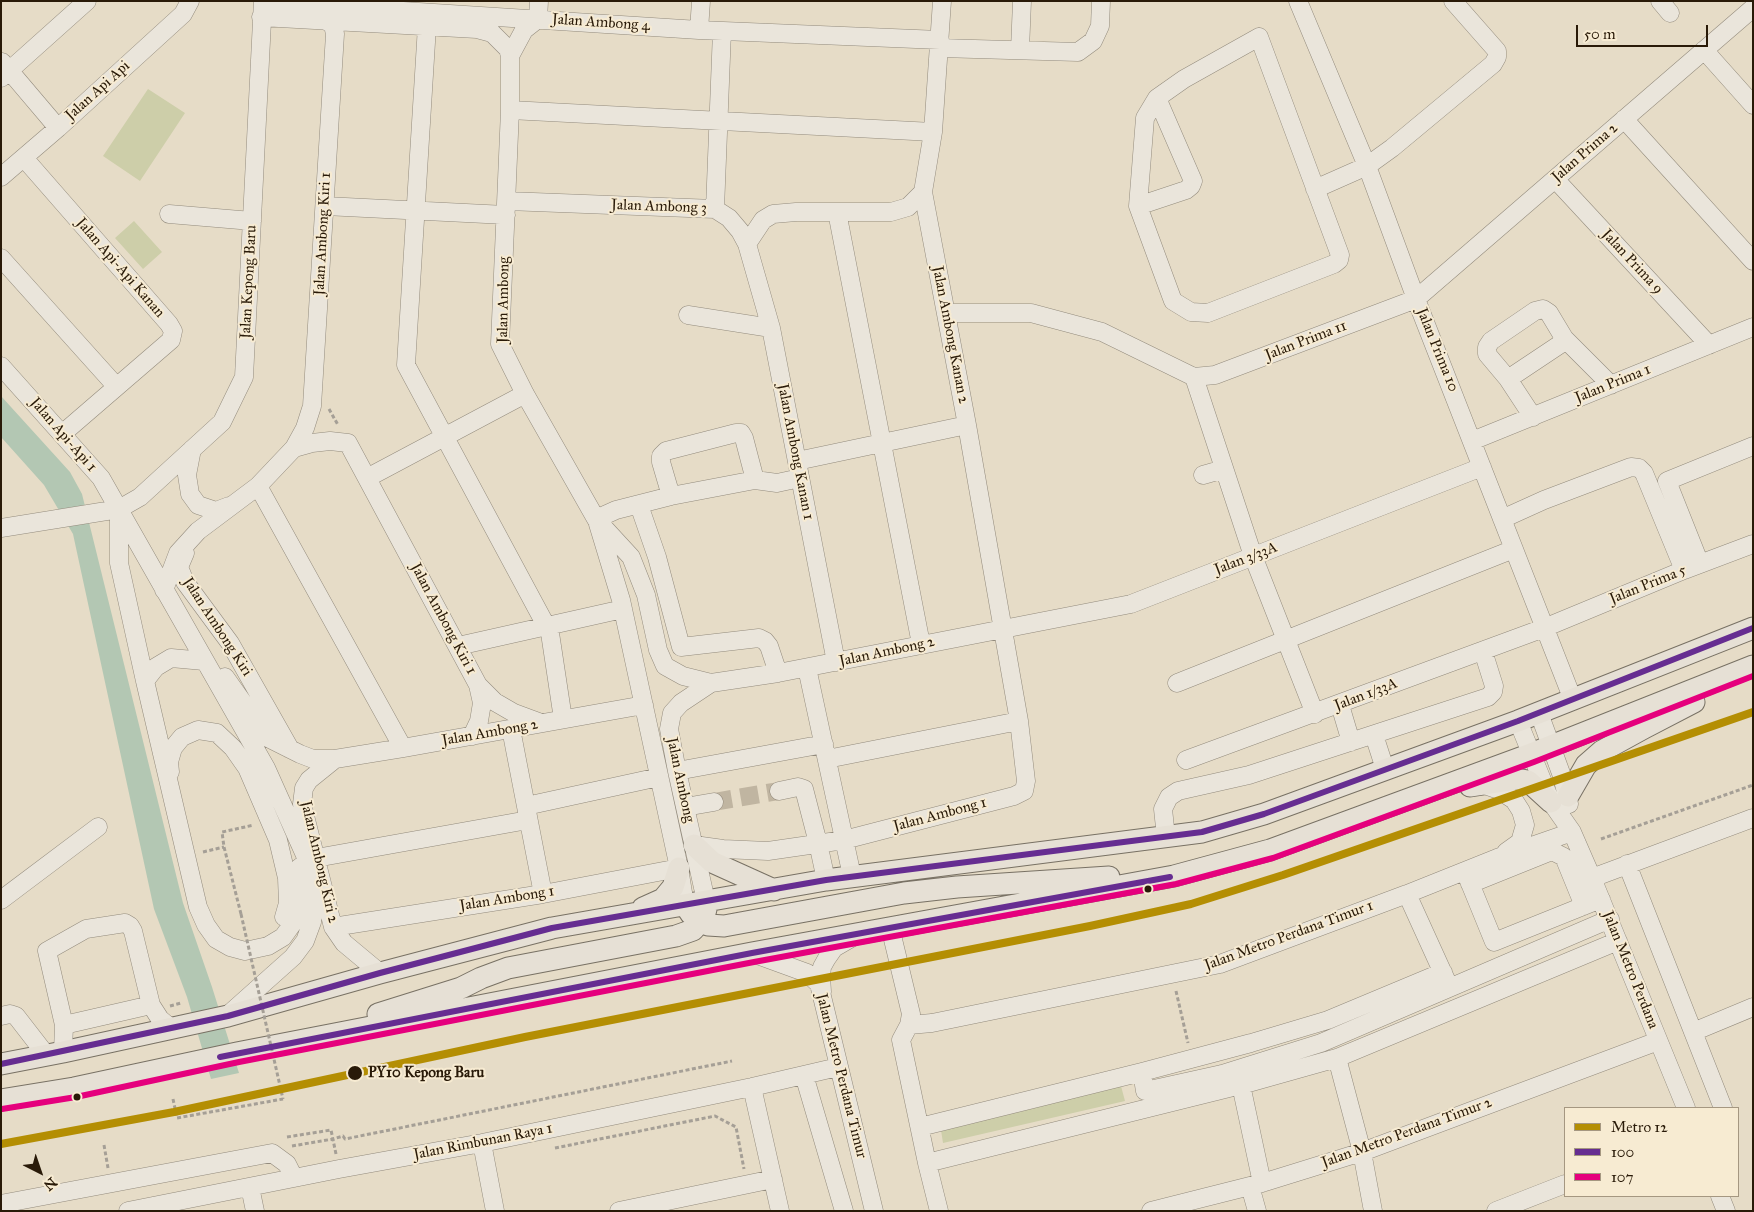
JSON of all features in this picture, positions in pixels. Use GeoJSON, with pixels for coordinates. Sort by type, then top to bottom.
{"type":"FeatureCollection","features":[{"type":"Feature","properties":{"kind":"main road"},"geometry":{"type":"LineString","coordinates":[[1,1064],[228,1016],[380,973],[552,928],[852,876],[1202,832],[1264,814],[1518,721],[1753,628]]}},
{"type":"Feature","properties":{"kind":"main road"},"geometry":{"type":"LineString","coordinates":[[1,1100],[74,1088],[237,1053],[752,953],[1174,876],[1270,850],[1552,746],[1753,666]]}},
{"type":"Feature","properties":{"kind":"main road"},"geometry":{"type":"LineString","coordinates":[[1420,794],[1516,779],[1528,781],[1560,799],[1586,766],[1602,751],[1753,673]]}},
{"type":"Feature","properties":{"kind":"main road"},"geometry":{"type":"LineString","coordinates":[[694,845],[712,862],[774,890]]}},
{"type":"Feature","properties":{"kind":"main road"},"geometry":{"type":"LineString","coordinates":[[627,916],[663,899],[673,887],[680,868]]}},
{"type":"Feature","properties":{"kind":"main road"},"geometry":{"type":"LineString","coordinates":[[685,905],[700,922],[724,926],[904,893],[957,887],[1093,877],[1174,876]]}},
{"type":"Feature","properties":{"kind":"main road"},"geometry":{"type":"LineString","coordinates":[[290,1043],[461,988],[508,968],[676,936],[693,930],[700,922],[705,913],[706,901]]}},
{"type":"Feature","properties":{"kind":"street"},"geometry":{"type":"LineString","coordinates":[[58,128],[4,70],[87,1]]}},
{"type":"Feature","properties":{"kind":"street","name":"Jalan Api Api"},"geometry":{"type":"LineString","coordinates":[[1,177],[58,128],[183,14],[190,1]]}},
{"type":"Feature","properties":{"kind":"street"},"geometry":{"type":"LineString","coordinates":[[700,30],[701,1]]}},
{"type":"Feature","properties":{"kind":"street","name":"Jalan Ambong Kanan 2"},"geometry":{"type":"LineString","coordinates":[[942,1],[933,132],[923,192],[1003,629]]}},
{"type":"Feature","properties":{"kind":"street"},"geometry":{"type":"LineString","coordinates":[[1020,50],[1022,1]]}},
{"type":"Feature","properties":{"kind":"street","name":"Jalan Ambong 4"},"geometry":{"type":"LineString","coordinates":[[262,7],[427,13],[538,10],[700,30],[1078,52],[1093,41],[1100,26],[1101,1]]}},
{"type":"Feature","properties":{"kind":"street","name":"Jalan Prima 10"},"geometry":{"type":"LineString","coordinates":[[1298,1],[1366,166],[1573,700]]}},
{"type":"Feature","properties":{"kind":"street"},"geometry":{"type":"LineString","coordinates":[[1315,189],[1366,166],[1392,148],[1493,64],[1497,57],[1497,51],[1453,1]]}},
{"type":"Feature","properties":{"kind":"street","name":"Jalan Kepong Baru"},"geometry":{"type":"LineString","coordinates":[[119,509],[140,497],[222,422],[244,376],[262,7]]}},
{"type":"Feature","properties":{"kind":"street","name":"Jalan Prima 2"},"geometry":{"type":"LineString","coordinates":[[1416,299],[1753,8]]}},
{"type":"Feature","properties":{"kind":"street","name":"Jalan Ambong Kiri 1"},"geometry":{"type":"LineString","coordinates":[[164,590],[178,553],[198,531],[258,486],[294,448],[305,428],[312,406],[335,34],[332,9]]}},
{"type":"Feature","properties":{"kind":"street"},"geometry":{"type":"LineString","coordinates":[[510,56],[524,30],[538,10]]}},
{"type":"Feature","properties":{"kind":"street"},"geometry":{"type":"LineString","coordinates":[[427,13],[406,365],[550,633],[563,719]]}},
{"type":"Feature","properties":{"kind":"street","name":"Jalan Ambong 4"},"geometry":{"type":"LineString","coordinates":[[427,13],[477,29],[486,30],[497,36],[508,49],[510,56]]}},
{"type":"Feature","properties":{"kind":"street"},"geometry":{"type":"LineString","coordinates":[[715,209],[722,31]]}},
{"type":"Feature","properties":{"kind":"street"},"geometry":{"type":"LineString","coordinates":[[1259,37],[1340,255],[1339,260],[1334,264],[1208,313],[1191,312],[1173,301],[1138,206],[1145,118],[1157,98],[1184,79],[1259,37]]}},
{"type":"Feature","properties":{"kind":"street"},"geometry":{"type":"LineString","coordinates":[[1704,50],[1753,105]]}},
{"type":"Feature","properties":{"kind":"street","name":"Jalan Ambong"},"geometry":{"type":"LineString","coordinates":[[510,56],[507,208],[500,344],[525,394],[596,519],[623,609],[680,868],[685,905]]}},
{"type":"Feature","properties":{"kind":"street"},"geometry":{"type":"LineString","coordinates":[[1138,206],[1186,190],[1191,186],[1193,180],[1157,98]]}},
{"type":"Feature","properties":{"kind":"street"},"geometry":{"type":"LineString","coordinates":[[510,110],[933,132]]}},
{"type":"Feature","properties":{"kind":"street"},"geometry":{"type":"LineString","coordinates":[[1624,119],[1753,261]]}},
{"type":"Feature","properties":{"kind":"street","name":"Jalan Api-Api Kanan"},"geometry":{"type":"LineString","coordinates":[[24,158],[169,324],[173,331],[171,340],[62,434]]}},
{"type":"Feature","properties":{"kind":"street","name":"Jalan Prima 9"},"geometry":{"type":"LineString","coordinates":[[1555,179],[1709,345]]}},
{"type":"Feature","properties":{"kind":"street"},"geometry":{"type":"LineString","coordinates":[[747,244],[763,220],[774,214],[796,212],[891,212],[908,207],[923,192]]}},
{"type":"Feature","properties":{"kind":"street","name":"Jalan Ambong 3"},"geometry":{"type":"LineString","coordinates":[[325,206],[415,211],[507,208],[715,209],[729,218],[740,231],[747,244]]}},
{"type":"Feature","properties":{"kind":"street"},"geometry":{"type":"LineString","coordinates":[[837,212],[921,644]]}},
{"type":"Feature","properties":{"kind":"street"},"geometry":{"type":"LineString","coordinates":[[169,214],[252,221]]}},
{"type":"Feature","properties":{"kind":"street","name":"Jalan Ambong Kanan 1"},"geometry":{"type":"LineString","coordinates":[[747,244],[771,328],[836,662]]}},
{"type":"Feature","properties":{"kind":"street"},"geometry":{"type":"LineString","coordinates":[[1,258],[116,386]]}},
{"type":"Feature","properties":{"kind":"street","name":"Jalan Prima 11"},"geometry":{"type":"LineString","coordinates":[[1194,377],[1215,375],[1416,299]]}},
{"type":"Feature","properties":{"kind":"street"},"geometry":{"type":"LineString","coordinates":[[1533,417],[1508,379],[1487,354],[1487,347],[1491,341],[1535,311],[1543,309],[1549,313],[1564,338],[1611,385]]}},
{"type":"Feature","properties":{"kind":"street"},"geometry":{"type":"LineString","coordinates":[[946,314],[1031,313],[1102,332],[1194,377],[1253,556],[1315,714]]}},
{"type":"Feature","properties":{"kind":"street"},"geometry":{"type":"LineString","coordinates":[[688,314],[771,328]]}},
{"type":"Feature","properties":{"kind":"street","name":"Jalan Prima 1"},"geometry":{"type":"LineString","coordinates":[[1472,440],[1753,327]]}},
{"type":"Feature","properties":{"kind":"street"},"geometry":{"type":"LineString","coordinates":[[1508,379],[1559,345],[1564,338]]}},
{"type":"Feature","properties":{"kind":"street","name":"Jalan Api-Api 1"},"geometry":{"type":"LineString","coordinates":[[1,366],[101,478],[119,509]]}},
{"type":"Feature","properties":{"kind":"street"},"geometry":{"type":"LineString","coordinates":[[367,478],[525,394]]}},
{"type":"Feature","properties":{"kind":"street"},"geometry":{"type":"LineString","coordinates":[[596,519],[616,510],[672,496],[755,480],[777,483],[798,469],[882,443],[967,425]]}},
{"type":"Feature","properties":{"kind":"street"},"geometry":{"type":"LineString","coordinates":[[672,496],[661,462],[661,456],[666,451],[736,433],[741,433],[744,438],[755,480]]}},
{"type":"Feature","properties":{"kind":"street"},"geometry":{"type":"LineString","coordinates":[[294,448],[330,441],[348,443]]}},
{"type":"Feature","properties":{"kind":"street","name":"Jalan Ambong Kiri 1"},"geometry":{"type":"LineString","coordinates":[[348,443],[478,685],[482,702],[479,721],[472,736]]}},
{"type":"Feature","properties":{"kind":"street"},"geometry":{"type":"LineString","coordinates":[[1692,567],[1667,481],[1753,446]]}},
{"type":"Feature","properties":{"kind":"street"},"geometry":{"type":"LineString","coordinates":[[192,449],[188,475],[190,494],[198,505],[216,510],[234,505]]}},
{"type":"Feature","properties":{"kind":"street","name":"Jalan 3/33A"},"geometry":{"type":"LineString","coordinates":[[1003,629],[1131,604],[1482,466]]}},
{"type":"Feature","properties":{"kind":"street"},"geometry":{"type":"LineString","coordinates":[[1502,519],[1544,500],[1631,467],[1639,468],[1644,473],[1692,567]]}},
{"type":"Feature","properties":{"kind":"street"},"geometry":{"type":"LineString","coordinates":[[1203,475],[1224,469]]}},
{"type":"Feature","properties":{"kind":"street"},"geometry":{"type":"LineString","coordinates":[[258,486],[403,748]]}},
{"type":"Feature","properties":{"kind":"street"},"geometry":{"type":"LineString","coordinates":[[639,505],[657,557],[681,647],[760,638],[768,646],[778,673]]}},
{"type":"Feature","properties":{"kind":"street"},"geometry":{"type":"LineString","coordinates":[[1,528],[119,509],[119,563],[145,681],[198,907],[206,925],[216,939],[230,947],[245,951],[268,946],[283,937],[293,922],[302,886],[292,827]]}},
{"type":"Feature","properties":{"kind":"street","name":"Jalan Ambong Kiri 2"},"geometry":{"type":"LineString","coordinates":[[119,509],[141,552],[266,768],[305,855],[312,884],[314,905],[312,922],[305,941],[293,957],[228,1016]]}},
{"type":"Feature","properties":{"kind":"street","name":"Jalan Ambong"},"geometry":{"type":"LineString","coordinates":[[596,519],[631,557],[646,595],[658,650],[665,666],[683,676],[711,683]]}},
{"type":"Feature","properties":{"kind":"street","name":"Jalan Ambong Kiri"},"geometry":{"type":"LineString","coordinates":[[198,531],[184,554],[179,567],[185,582],[230,643],[290,749]]}},
{"type":"Feature","properties":{"kind":"street","name":"Jalan Prima 5"},"geometry":{"type":"LineString","coordinates":[[1544,628],[1753,544]]}},
{"type":"Feature","properties":{"kind":"street"},"geometry":{"type":"LineString","coordinates":[[1177,683],[1514,549]]}},
{"type":"Feature","properties":{"kind":"street","name":"Jalan Ambong Kiri 2"},"geometry":{"type":"LineString","coordinates":[[164,590],[268,738],[313,758],[336,759]]}},
{"type":"Feature","properties":{"kind":"street"},"geometry":{"type":"LineString","coordinates":[[458,646],[623,609]]}},
{"type":"Feature","properties":{"kind":"street","name":"Jalan 1/33A"},"geometry":{"type":"LineString","coordinates":[[1186,760],[1340,705],[1544,628]]}},
{"type":"Feature","properties":{"kind":"street","name":"Jalan Ambong 2"},"geometry":{"type":"LineString","coordinates":[[711,683],[808,668],[1003,629]]}},
{"type":"Feature","properties":{"kind":"street","name":"Jalan Ambong 1"},"geometry":{"type":"LineString","coordinates":[[694,845],[723,849],[768,851],[844,840],[1014,796],[1024,791],[1026,781],[1019,721],[1003,629]]}},
{"type":"Feature","properties":{"kind":"street"},"geometry":{"type":"LineString","coordinates":[[1166,837],[1163,809],[1169,797],[1178,792],[1249,775],[1488,697],[1493,692],[1494,686],[1482,651]]}},
{"type":"Feature","properties":{"kind":"street"},"geometry":{"type":"LineString","coordinates":[[145,681],[156,667],[171,658],[204,661]]}},
{"type":"Feature","properties":{"kind":"street"},"geometry":{"type":"LineString","coordinates":[[808,668],[852,876]]}},
{"type":"Feature","properties":{"kind":"street","name":"Jalan Ambong"},"geometry":{"type":"LineString","coordinates":[[706,901],[669,729],[672,713],[681,703],[711,683]]}},
{"type":"Feature","properties":{"kind":"street","name":"Jalan Ambong Kiri 1"},"geometry":{"type":"LineString","coordinates":[[478,685],[495,702],[541,723]]}},
{"type":"Feature","properties":{"kind":"street","name":"Jalan Ambong 2"},"geometry":{"type":"LineString","coordinates":[[336,759],[644,704]]}},
{"type":"Feature","properties":{"kind":"street"},"geometry":{"type":"LineString","coordinates":[[1340,705],[1351,742]]}},
{"type":"Feature","properties":{"kind":"street","name":"Jalan Metro Perdana"},"geometry":{"type":"LineString","coordinates":[[1539,713],[1552,746],[1560,799],[1572,832],[1610,919],[1686,1107]]}},
{"type":"Feature","properties":{"kind":"street"},"geometry":{"type":"LineString","coordinates":[[677,771],[826,752],[1019,721]]}},
{"type":"Feature","properties":{"kind":"street","name":"Jalan Metro Perdana"},"geometry":{"type":"LineString","coordinates":[[1518,721],[1531,754],[1560,799]]}},
{"type":"Feature","properties":{"kind":"street"},"geometry":{"type":"LineString","coordinates":[[511,729],[543,894]]}},
{"type":"Feature","properties":{"kind":"street"},"geometry":{"type":"LineString","coordinates":[[170,789],[169,762],[173,748],[182,737],[198,730],[217,733],[233,748],[247,768],[278,840],[287,878],[288,903],[281,926],[268,946]]}},
{"type":"Feature","properties":{"kind":"street"},"geometry":{"type":"LineString","coordinates":[[1374,735],[1385,769]]}},
{"type":"Feature","properties":{"kind":"street","name":"Jalan Ambong Kiri 2"},"geometry":{"type":"LineString","coordinates":[[336,759],[309,780],[304,788],[302,804],[333,927],[344,943],[380,973]]}},
{"type":"Feature","properties":{"kind":"street"},"geometry":{"type":"LineString","coordinates":[[316,858],[527,813],[659,777]]}},
{"type":"Feature","properties":{"kind":"street"},"geometry":{"type":"LineString","coordinates":[[1482,784],[1499,790],[1514,800],[1522,811],[1525,825],[1520,842],[1497,858]]}},
{"type":"Feature","properties":{"kind":"street"},"geometry":{"type":"LineString","coordinates":[[779,791],[798,787],[804,789],[826,880]]}},
{"type":"Feature","properties":{"kind":"street"},"geometry":{"type":"LineString","coordinates":[[685,807],[714,802]]}},
{"type":"Feature","properties":{"kind":"street"},"geometry":{"type":"LineString","coordinates":[[1592,878],[1753,818]]}},
{"type":"Feature","properties":{"kind":"street"},"geometry":{"type":"LineString","coordinates":[[1,900],[98,827]]}},
{"type":"Feature","properties":{"kind":"street","name":"Jalan Metro Perdana Timur 1"},"geometry":{"type":"LineString","coordinates":[[909,1025],[932,1023],[1220,964],[1407,894],[1468,877],[1497,858],[1572,832]]}},
{"type":"Feature","properties":{"kind":"street"},"geometry":{"type":"LineString","coordinates":[[1584,906],[1564,857],[1552,851],[1468,877],[1494,942],[1584,906],[1601,899]]}},
{"type":"Feature","properties":{"kind":"street"},"geometry":{"type":"LineString","coordinates":[[1626,864],[1723,1107]]}},
{"type":"Feature","properties":{"kind":"street","name":"Jalan Ambong 1"},"geometry":{"type":"LineString","coordinates":[[333,927],[543,894],[680,868]]}},
{"type":"Feature","properties":{"kind":"street"},"geometry":{"type":"LineString","coordinates":[[1407,894],[1446,980]]}},
{"type":"Feature","properties":{"kind":"street"},"geometry":{"type":"LineString","coordinates":[[920,1127],[1142,1072],[1328,1020],[1446,980],[1610,919]]}},
{"type":"Feature","properties":{"kind":"street"},"geometry":{"type":"LineString","coordinates":[[6,1015],[16,1016],[55,1054],[64,1025],[47,951],[86,929],[126,923],[133,931],[151,1005],[160,1019],[177,1027]]}},
{"type":"Feature","properties":{"kind":"street"},"geometry":{"type":"LineString","coordinates":[[890,928],[911,1014],[909,1025],[901,1040],[939,1211]]}},
{"type":"Feature","properties":{"kind":"street"},"geometry":{"type":"LineString","coordinates":[[823,1002],[821,976],[826,958],[834,948],[862,933]]}},
{"type":"Feature","properties":{"kind":"street"},"geometry":{"type":"LineString","coordinates":[[927,1163],[1241,1085],[1337,1058],[1618,941]]}},
{"type":"Feature","properties":{"kind":"street","name":"Jalan Metro Perdana Timur"},"geometry":{"type":"LineString","coordinates":[[752,953],[791,965],[807,973],[819,984],[874,1211]]}},
{"type":"Feature","properties":{"kind":"street"},"geometry":{"type":"LineString","coordinates":[[1142,1072],[1145,1091],[1222,1074],[1321,1043],[1446,980]]}},
{"type":"Feature","properties":{"kind":"street"},"geometry":{"type":"LineString","coordinates":[[64,1025],[151,1005]]}},
{"type":"Feature","properties":{"kind":"street"},"geometry":{"type":"LineString","coordinates":[[1693,1032],[1753,1007]]}},
{"type":"Feature","properties":{"kind":"street","name":"Jalan Metro Perdana Timur 2"},"geometry":{"type":"LineString","coordinates":[[1152,1211],[1256,1184],[1362,1152],[1658,1041]]}},
{"type":"Feature","properties":{"kind":"street"},"geometry":{"type":"LineString","coordinates":[[1337,1058],[1362,1152],[1373,1211]]}},
{"type":"Feature","properties":{"kind":"street","name":"Jalan Rimbunan Raya 1"},"geometry":{"type":"LineString","coordinates":[[128,1211],[338,1169],[482,1144],[838,1067]]}},
{"type":"Feature","properties":{"kind":"street"},"geometry":{"type":"LineString","coordinates":[[804,1075],[844,1211]]}},
{"type":"Feature","properties":{"kind":"street"},"geometry":{"type":"LineString","coordinates":[[1241,1085],[1256,1184],[1257,1211]]}},
{"type":"Feature","properties":{"kind":"street"},"geometry":{"type":"LineString","coordinates":[[752,1087],[780,1211]]}},
{"type":"Feature","properties":{"kind":"street"},"geometry":{"type":"LineString","coordinates":[[482,1144],[495,1211]]}},
{"type":"Feature","properties":{"kind":"street"},"geometry":{"type":"LineString","coordinates":[[1,1204],[272,1153],[287,1164],[294,1178]]}},
{"type":"Feature","properties":{"kind":"street"},"geometry":{"type":"LineString","coordinates":[[619,1211],[773,1179]]}},
{"type":"Feature","properties":{"kind":"street"},"geometry":{"type":"LineString","coordinates":[[1496,1211],[1564,1184]]}},
{"type":"Feature","properties":{"kind":"street"},"geometry":{"type":"LineString","coordinates":[[250,1187],[255,1211]]}},
{"type":"Feature","properties":{"kind":"street"},"geometry":{"type":"LineString","coordinates":[[1720,1197],[1726,1211]]}},
{"type":"Feature","properties":{"kind":"path"},"geometry":{"type":"LineString","coordinates":[[329,409],[348,443]]}},
{"type":"Feature","properties":{"kind":"path"},"geometry":{"type":"LineString","coordinates":[[1601,839],[1753,785]]}},
{"type":"Feature","properties":{"kind":"path"},"geometry":{"type":"LineString","coordinates":[[173,1099],[177,1118],[283,1099],[222,832],[255,825]]}},
{"type":"Feature","properties":{"kind":"path"},"geometry":{"type":"LineString","coordinates":[[186,855],[224,847]]}},
{"type":"Feature","properties":{"kind":"path"},"geometry":{"type":"LineString","coordinates":[[1172,975],[1192,1058]]}},
{"type":"Feature","properties":{"kind":"path"},"geometry":{"type":"LineString","coordinates":[[287,1147],[343,1136],[345,1139],[732,1061]]}},
{"type":"Feature","properties":{"kind":"path"},"geometry":{"type":"LineString","coordinates":[[552,1148],[715,1116],[736,1127],[747,1184]]}},
{"type":"Feature","properties":{"kind":"path"},"geometry":{"type":"LineString","coordinates":[[287,1137],[331,1130],[338,1169]]}},
{"type":"Feature","properties":{"kind":"path"},"geometry":{"type":"LineString","coordinates":[[104,1145],[109,1173]]}},
{"type":"Feature","properties":{"kind":"shaded area"},"geometry":{"type":"Polygon","coordinates":[[[148,89],[185,113],[140,181],[103,156],[148,89]]]}},
{"type":"Feature","properties":{"kind":"shaded area"},"geometry":{"type":"Polygon","coordinates":[[[134,221],[162,252],[143,269],[115,238],[134,221]]]}},
{"type":"Feature","properties":{"kind":"shaded area"},"geometry":{"type":"Polygon","coordinates":[[[1,396],[70,472],[82,494],[183,903],[239,1073],[211,1079],[187,997],[154,909],[73,534],[44,485],[1,437],[1,396]]]}},
{"type":"Feature","properties":{"kind":"shaded area"},"geometry":{"type":"Polygon","coordinates":[[[1121,1086],[1125,1101],[943,1143],[941,1130],[1121,1086]]]}},
{"type":"Feature","properties":{"kind":"tunnel"},"geometry":{"type":"LineString","coordinates":[[714,802],[779,791]]}},
{"type":"Feature","properties":{"kind":"metro line","name":"12"},"geometry":{"type":"LineString","coordinates":[[1,1144],[174,1112],[525,1037],[1090,926],[1191,904],[1283,875],[1753,712]]}},
{"type":"Feature","properties":{"kind":"transit line","name":"100"},"geometry":{"type":"LineString","coordinates":[[1,1064],[228,1016],[380,973],[552,928],[826,880],[1202,832],[1264,814],[1518,721],[1753,628]]}},
{"type":"Feature","properties":{"kind":"transit line","name":"107"},"geometry":{"type":"LineString","coordinates":[[2,1109],[76,1097],[239,1062],[754,962],[1176,884],[1273,858],[1534,762],[1753,676]]}},
{"type":"Feature","properties":{"kind":"transit line","name":"100"},"geometry":{"type":"LineString","coordinates":[[220,1057],[752,953],[1170,877]]}},
{"type":"Feature","properties":{"kind":"place","name":"PY10 Kepong Baru"},"geometry":{"type":"Point","coordinates":[355,1073]}}]}
